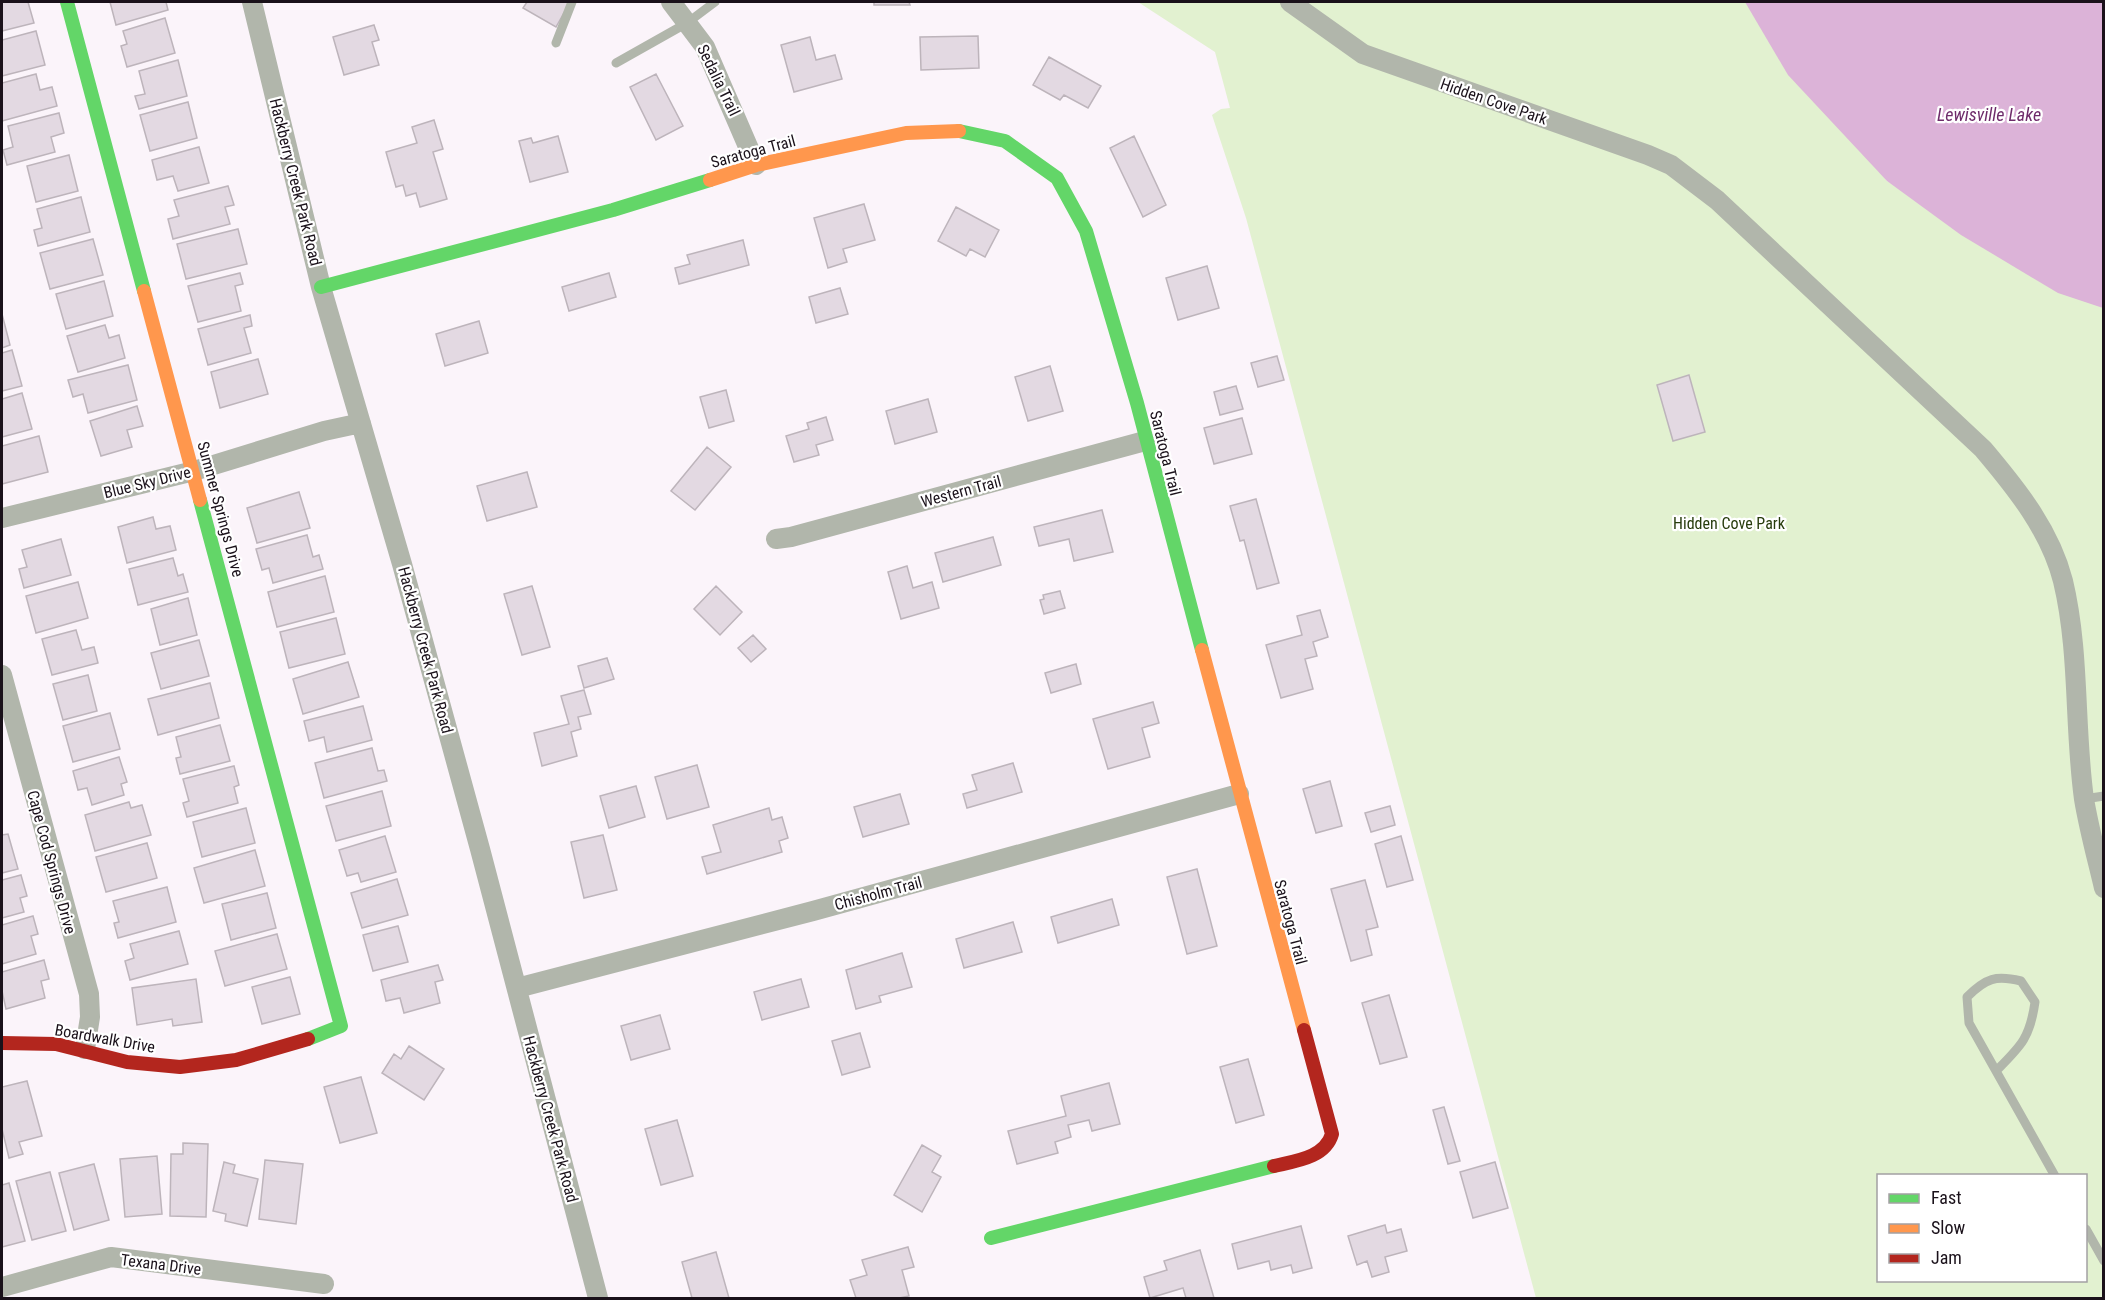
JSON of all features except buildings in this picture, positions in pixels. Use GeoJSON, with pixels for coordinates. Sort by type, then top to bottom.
{"type":"FeatureCollection","features":[{"type":"Feature","properties":{"kind":"street","name":"Summer Springs Drive"},"geometry":{"type":"LineString","coordinates":[[67,2],[341,1026]]}},
{"type":"Feature","properties":{"kind":"street","name":"Hackberry Creek Park Road"},"geometry":{"type":"LineString","coordinates":[[252,2],[321,286],[405,574],[598,1299]]}},
{"type":"Feature","properties":{"kind":"street","name":"Sedalia Trail"},"geometry":{"type":"LineString","coordinates":[[671,2],[705,47],[756,165]]}},
{"type":"Feature","properties":{"kind":"street","name":"Hidden Cove Park"},"geometry":{"type":"LineString","coordinates":[[1290,2],[1363,54],[1671,165],[1717,200],[1983,449],[2018,489],[2036,519],[2062,580],[2094,798],[2103,888]]}},
{"type":"Feature","properties":{"kind":"street","name":"Saratoga Trail"},"geometry":{"type":"LineString","coordinates":[[321,286],[613,210],[756,165],[906,133],[957,131],[1005,141],[1057,178],[1083,224],[1137,403],[1145,441],[1239,794],[1332,1134],[1330,1144],[1322,1152],[1303,1158],[991,1238]]}},
{"type":"Feature","properties":{"kind":"street","name":"Blue Sky Drive"},"geometry":{"type":"LineString","coordinates":[[2,518],[194,471],[324,431],[361,423]]}},
{"type":"Feature","properties":{"kind":"street","name":"Western Trail"},"geometry":{"type":"LineString","coordinates":[[776,539],[791,537],[1145,441]]}},
{"type":"Feature","properties":{"kind":"street","name":"Cape Cod Springs Drive"},"geometry":{"type":"LineString","coordinates":[[2,675],[89,994],[90,1017],[85,1049]]}},
{"type":"Feature","properties":{"kind":"street","name":"Chisholm Trail"},"geometry":{"type":"LineString","coordinates":[[516,988],[833,905],[1239,794]]}},
{"type":"Feature","properties":{"kind":"street","name":"Boardwalk Drive"},"geometry":{"type":"LineString","coordinates":[[2,1043],[85,1049],[129,1063],[197,1068],[249,1056],[341,1026]]}},
{"type":"Feature","properties":{"kind":"street","name":"Texana Drive"},"geometry":{"type":"LineString","coordinates":[[2,1287],[111,1257],[324,1284]]}},
{"type":"Feature","properties":{"kind":"lane"},"geometry":{"type":"LineString","coordinates":[[556,44],[572,2]]}},
{"type":"Feature","properties":{"kind":"lane"},"geometry":{"type":"LineString","coordinates":[[616,63],[687,23],[715,2]]}},
{"type":"Feature","properties":{"kind":"lane"},"geometry":{"type":"LineString","coordinates":[[1996,1071],[2015,1052],[2031,1029],[2035,1002],[2021,981],[2003,977],[1982,982],[1967,997],[1969,1023],[2054,1174]]}},
{"type":"Feature","properties":{"kind":"lane"},"geometry":{"type":"LineString","coordinates":[[2087,1233],[2103,1261]]}},
{"type":"Feature","properties":{"kind":"green space","name":"Hidden Cove Park"},"geometry":{"type":"Polygon","coordinates":[[[1138,2],[1748,2],[1887,181],[2103,308],[2103,1298],[1536,1298],[1246,218],[1212,115],[1221,109],[1230,108],[1215,52],[1138,2]]]}},
{"type":"Feature","properties":{"kind":"water","name":"Lewisville Lake"},"geometry":{"type":"Polygon","coordinates":[[[1745,2],[2103,2],[2103,308],[2058,293],[1961,235],[1887,181],[1788,75],[1745,2]]]}},
{"type":"Feature","properties":{"kind":"traffic: fast"},"geometry":{"type":"LineString","coordinates":[[67,2],[144,291]]}},
{"type":"Feature","properties":{"kind":"traffic: fast"},"geometry":{"type":"LineString","coordinates":[[959,131],[1005,141],[1057,178],[1086,231],[1137,403],[1202,650]]}},
{"type":"Feature","properties":{"kind":"traffic: fast"},"geometry":{"type":"LineString","coordinates":[[321,287],[613,210],[710,180]]}},
{"type":"Feature","properties":{"kind":"traffic: fast"},"geometry":{"type":"LineString","coordinates":[[200,500],[341,1026],[308,1039]]}},
{"type":"Feature","properties":{"kind":"traffic: fast"},"geometry":{"type":"LineString","coordinates":[[991,1238],[1274,1166]]}},
{"type":"Feature","properties":{"kind":"traffic: slow"},"geometry":{"type":"LineString","coordinates":[[710,180],[756,165],[906,133],[959,131]]}},
{"type":"Feature","properties":{"kind":"traffic: slow"},"geometry":{"type":"LineString","coordinates":[[144,291],[200,500]]}},
{"type":"Feature","properties":{"kind":"traffic: slow"},"geometry":{"type":"LineString","coordinates":[[1202,650],[1304,1030]]}},
{"type":"Feature","properties":{"kind":"traffic: jam"},"geometry":{"type":"LineString","coordinates":[[1274,1166],[1300,1160],[1316,1153],[1323,1148],[1332,1134],[1304,1030]]}},
{"type":"Feature","properties":{"kind":"traffic: jam"},"geometry":{"type":"LineString","coordinates":[[2,1043],[56,1044],[127,1062],[180,1067],[236,1060],[308,1039]]}}]}
